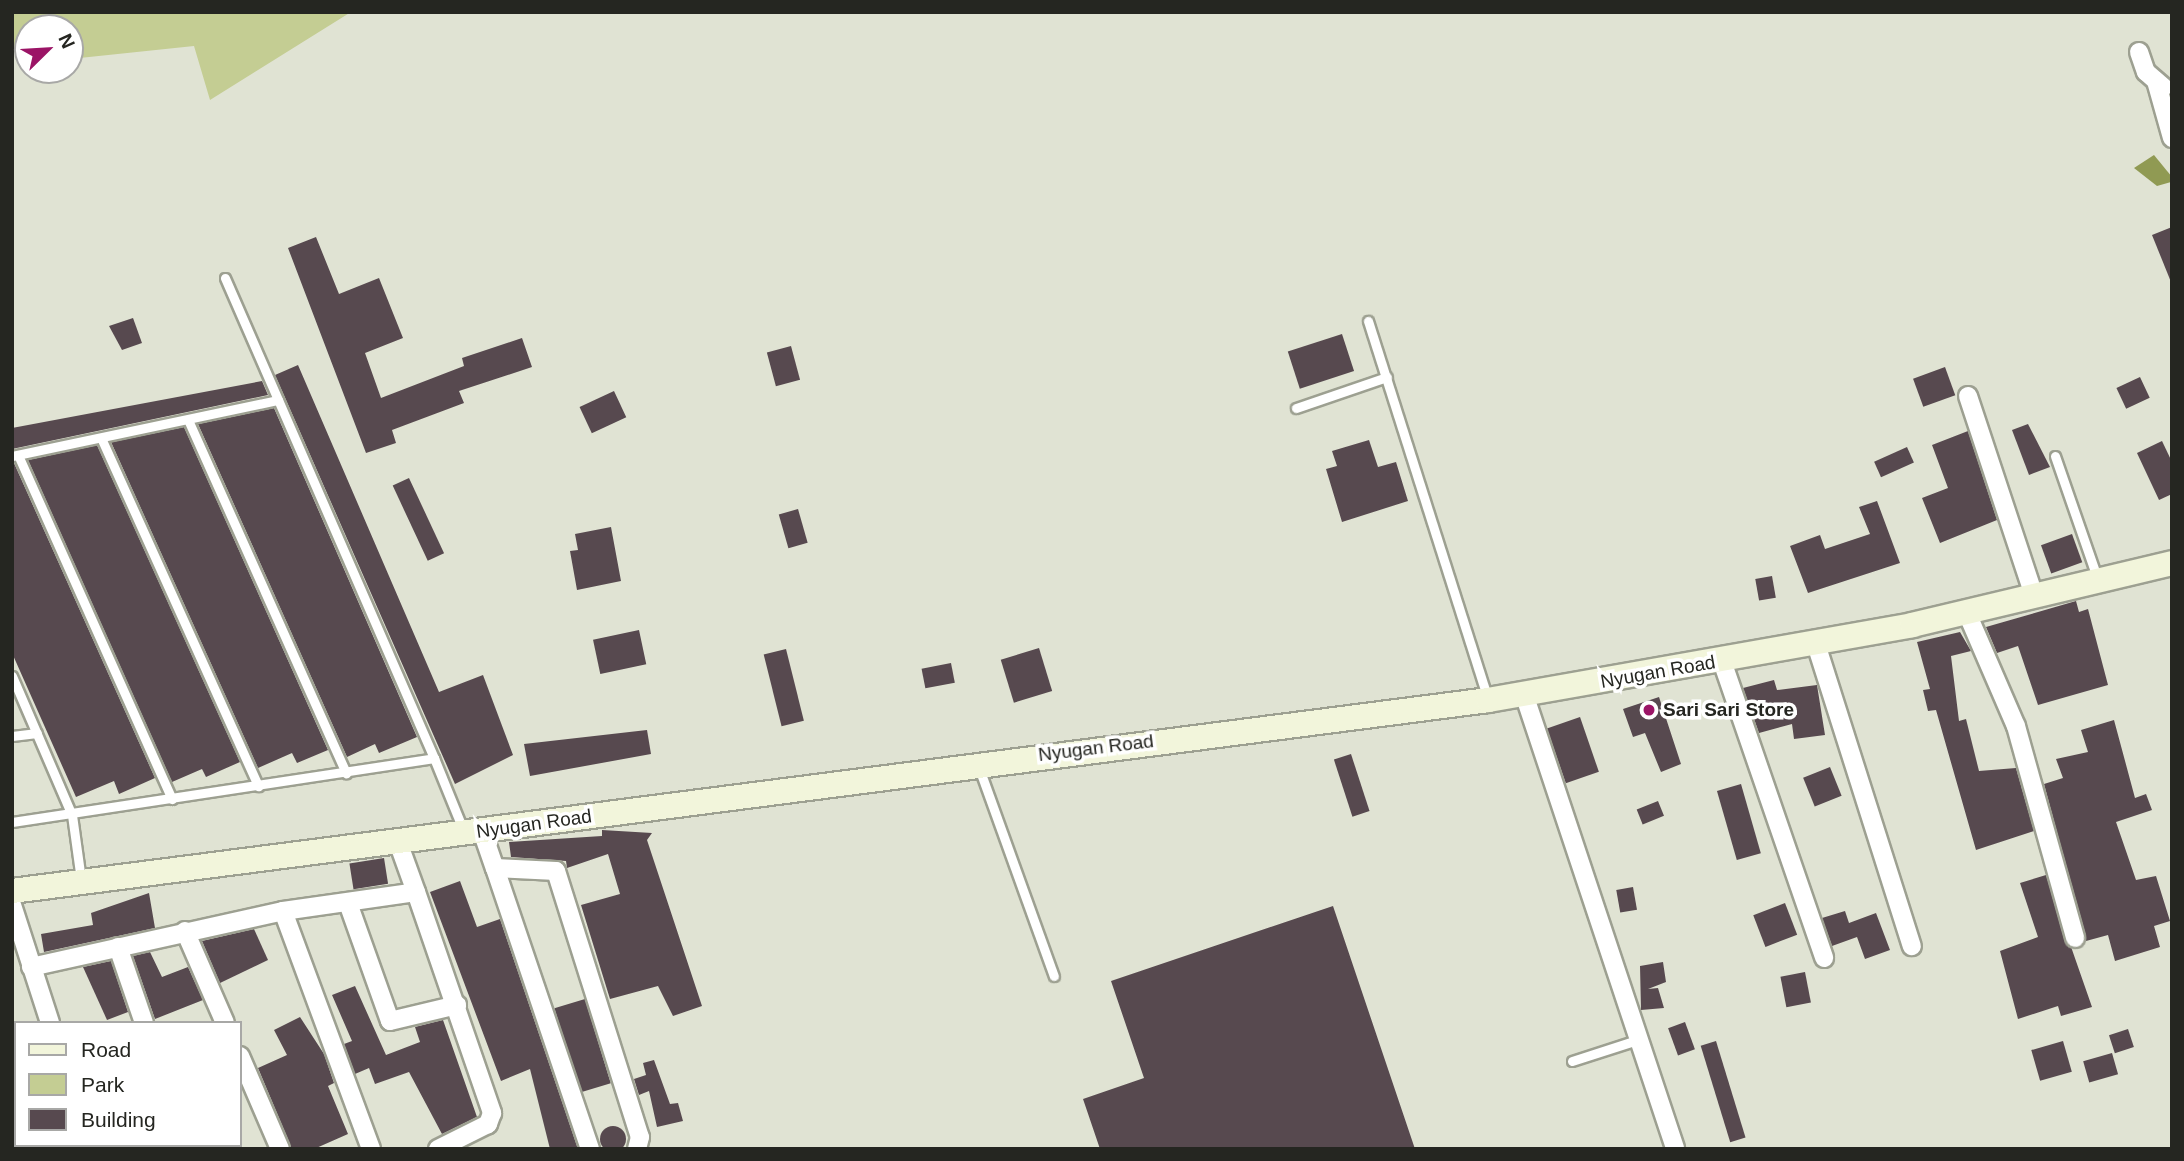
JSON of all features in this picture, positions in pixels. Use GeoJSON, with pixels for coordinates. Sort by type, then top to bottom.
{"type":"FeatureCollection","features":[{"type":"Feature","properties":{"kind":"main road","name":"Nyugan Road"},"geometry":{"type":"LineString","coordinates":[[12,891],[81,880],[398,842],[977,763],[1488,700],[1816,644],[2035,598],[2172,563]]}},
{"type":"Feature","properties":{"kind":"street"},"geometry":{"type":"LineString","coordinates":[[2139,52],[2155,81],[2172,138]]}},
{"type":"Feature","properties":{"kind":"street"},"geometry":{"type":"LineString","coordinates":[[2155,81],[2172,93]]}},
{"type":"Feature","properties":{"kind":"street"},"geometry":{"type":"LineString","coordinates":[[1968,396],[2035,598]]}},
{"type":"Feature","properties":{"kind":"street"},"geometry":{"type":"LineString","coordinates":[[1967,613],[2016,726],[2075,939]]}},
{"type":"Feature","properties":{"kind":"street"},"geometry":{"type":"LineString","coordinates":[[1816,644],[1912,946]]}},
{"type":"Feature","properties":{"kind":"street"},"geometry":{"type":"LineString","coordinates":[[1722,661],[1824,958]]}},
{"type":"Feature","properties":{"kind":"street"},"geometry":{"type":"LineString","coordinates":[[1524,694],[1675,1149]]}},
{"type":"Feature","properties":{"kind":"street"},"geometry":{"type":"LineString","coordinates":[[473,832],[495,868],[590,1149]]}},
{"type":"Feature","properties":{"kind":"street"},"geometry":{"type":"LineString","coordinates":[[398,842],[457,1005],[492,1113],[488,1124],[438,1149]]}},
{"type":"Feature","properties":{"kind":"street"},"geometry":{"type":"LineString","coordinates":[[495,868],[556,871],[640,1137],[637,1149]]}},
{"type":"Feature","properties":{"kind":"street"},"geometry":{"type":"LineString","coordinates":[[31,967],[283,911],[348,904],[416,892]]}},
{"type":"Feature","properties":{"kind":"street"},"geometry":{"type":"LineString","coordinates":[[348,904],[390,1021],[457,1005]]}},
{"type":"Feature","properties":{"kind":"street"},"geometry":{"type":"LineString","coordinates":[[12,905],[49,1021]]}},
{"type":"Feature","properties":{"kind":"street"},"geometry":{"type":"LineString","coordinates":[[283,911],[371,1149]]}},
{"type":"Feature","properties":{"kind":"street"},"geometry":{"type":"LineString","coordinates":[[186,931],[224,1021]]}},
{"type":"Feature","properties":{"kind":"street"},"geometry":{"type":"LineString","coordinates":[[118,947],[143,1021]]}},
{"type":"Feature","properties":{"kind":"street"},"geometry":{"type":"LineString","coordinates":[[242,1061],[280,1149]]}},
{"type":"Feature","properties":{"kind":"lane"},"geometry":{"type":"LineString","coordinates":[[225,278],[434,758],[473,832]]}},
{"type":"Feature","properties":{"kind":"lane"},"geometry":{"type":"LineString","coordinates":[[1368,321],[1488,700]]}},
{"type":"Feature","properties":{"kind":"lane"},"geometry":{"type":"LineString","coordinates":[[1296,408],[1387,377]]}},
{"type":"Feature","properties":{"kind":"lane"},"geometry":{"type":"LineString","coordinates":[[172,799],[15,456],[189,422],[278,400]]}},
{"type":"Feature","properties":{"kind":"lane"},"geometry":{"type":"LineString","coordinates":[[189,422],[345,773]]}},
{"type":"Feature","properties":{"kind":"lane"},"geometry":{"type":"LineString","coordinates":[[102,440],[258,786]]}},
{"type":"Feature","properties":{"kind":"lane"},"geometry":{"type":"LineString","coordinates":[[2055,456],[2099,583]]}},
{"type":"Feature","properties":{"kind":"lane"},"geometry":{"type":"LineString","coordinates":[[12,676],[72,815],[81,880]]}},
{"type":"Feature","properties":{"kind":"lane"},"geometry":{"type":"LineString","coordinates":[[12,736],[37,733]]}},
{"type":"Feature","properties":{"kind":"lane"},"geometry":{"type":"LineString","coordinates":[[12,822],[434,758]]}},
{"type":"Feature","properties":{"kind":"lane"},"geometry":{"type":"LineString","coordinates":[[977,763],[1054,976]]}},
{"type":"Feature","properties":{"kind":"lane"},"geometry":{"type":"LineString","coordinates":[[1572,1061],[1637,1040]]}},
{"type":"Feature","properties":{"kind":"green space"},"geometry":{"type":"Polygon","coordinates":[[[12,12],[351,12],[210,100],[194,46],[84,58],[84,14],[14,14],[12,52],[12,12]]]}},
{"type":"Feature","properties":{"kind":"shaded area"},"geometry":{"type":"Polygon","coordinates":[[[2154,155],[2172,177],[2171,182],[2157,186],[2134,168],[2154,155]]]}},
{"type":"Feature","properties":{"kind":"building"},"geometry":{"type":"Polygon","coordinates":[[[2172,227],[2172,282],[2171,282],[2152,235],[2172,227]]]}},
{"type":"Feature","properties":{"kind":"building"},"geometry":{"type":"Polygon","coordinates":[[[316,237],[339,294],[379,278],[403,338],[365,353],[381,398],[464,366],[462,358],[522,338],[532,367],[459,391],[464,403],[392,430],[396,443],[366,453],[288,248],[316,237]]]}},
{"type":"Feature","properties":{"kind":"building"},"geometry":{"type":"Polygon","coordinates":[[[133,318],[142,343],[122,350],[109,326],[133,318]]]}},
{"type":"Feature","properties":{"kind":"building"},"geometry":{"type":"Polygon","coordinates":[[[1342,334],[1354,371],[1300,389],[1288,352],[1342,334]]]}},
{"type":"Feature","properties":{"kind":"building"},"geometry":{"type":"Polygon","coordinates":[[[791,346],[800,380],[776,386],[767,352],[791,346]]]}},
{"type":"Feature","properties":{"kind":"building"},"geometry":{"type":"Polygon","coordinates":[[[298,365],[439,692],[483,675],[513,755],[455,784],[275,375],[298,365]]]}},
{"type":"Feature","properties":{"kind":"building"},"geometry":{"type":"Polygon","coordinates":[[[1945,367],[1955,395],[1923,407],[1913,379],[1945,367]]]}},
{"type":"Feature","properties":{"kind":"building"},"geometry":{"type":"Polygon","coordinates":[[[2140,377],[2150,398],[2126,409],[2116,388],[2140,377]]]}},
{"type":"Feature","properties":{"kind":"building"},"geometry":{"type":"Polygon","coordinates":[[[262,381],[268,395],[12,449],[12,428],[262,381]]]}},
{"type":"Feature","properties":{"kind":"building"},"geometry":{"type":"Polygon","coordinates":[[[614,391],[626,417],[592,433],[580,407],[614,391]]]}},
{"type":"Feature","properties":{"kind":"building"},"geometry":{"type":"Polygon","coordinates":[[[274,408],[417,737],[379,753],[375,744],[347,757],[198,424],[274,408]]]}},
{"type":"Feature","properties":{"kind":"building"},"geometry":{"type":"Polygon","coordinates":[[[2028,424],[2050,467],[2029,475],[2012,430],[2028,424]]]}},
{"type":"Feature","properties":{"kind":"building"},"geometry":{"type":"Polygon","coordinates":[[[184,427],[328,750],[297,763],[292,753],[258,768],[111,442],[184,427]]]}},
{"type":"Feature","properties":{"kind":"building"},"geometry":{"type":"Polygon","coordinates":[[[1968,431],[1997,520],[1940,543],[1922,498],[1948,488],[1932,445],[1968,431]]]}},
{"type":"Feature","properties":{"kind":"building"},"geometry":{"type":"Polygon","coordinates":[[[1369,440],[1378,467],[1396,462],[1408,501],[1342,522],[1326,469],[1337,466],[1332,451],[1369,440]]]}},
{"type":"Feature","properties":{"kind":"building"},"geometry":{"type":"Polygon","coordinates":[[[2162,441],[2172,462],[2172,494],[2159,500],[2137,453],[2162,441]]]}},
{"type":"Feature","properties":{"kind":"building"},"geometry":{"type":"Polygon","coordinates":[[[97,445],[240,762],[206,777],[202,769],[172,782],[28,460],[97,445]]]}},
{"type":"Feature","properties":{"kind":"building"},"geometry":{"type":"Polygon","coordinates":[[[1907,447],[1914,463],[1881,477],[1874,462],[1907,447]]]}},
{"type":"Feature","properties":{"kind":"building"},"geometry":{"type":"Polygon","coordinates":[[[14,463],[155,778],[119,794],[114,781],[76,797],[12,653],[14,463]]]}},
{"type":"Feature","properties":{"kind":"building"},"geometry":{"type":"Polygon","coordinates":[[[409,478],[444,553],[428,561],[393,486],[409,478]]]}},
{"type":"Feature","properties":{"kind":"building"},"geometry":{"type":"Polygon","coordinates":[[[1877,501],[1900,563],[1808,593],[1790,546],[1820,535],[1825,549],[1870,534],[1859,507],[1877,501]]]}},
{"type":"Feature","properties":{"kind":"building"},"geometry":{"type":"Polygon","coordinates":[[[798,509],[808,543],[788,548],[779,515],[798,509]]]}},
{"type":"Feature","properties":{"kind":"building"},"geometry":{"type":"Polygon","coordinates":[[[611,527],[621,581],[577,590],[570,551],[578,550],[575,534],[611,527]]]}},
{"type":"Feature","properties":{"kind":"building"},"geometry":{"type":"Polygon","coordinates":[[[2072,534],[2082,562],[2051,573],[2041,545],[2072,534]]]}},
{"type":"Feature","properties":{"kind":"building"},"geometry":{"type":"Polygon","coordinates":[[[1772,576],[1776,598],[1759,601],[1755,579],[1772,576]]]}},
{"type":"Feature","properties":{"kind":"building"},"geometry":{"type":"Polygon","coordinates":[[[2076,601],[2079,612],[2088,609],[2108,685],[2038,705],[2018,646],[1997,653],[1986,627],[2076,601]]]}},
{"type":"Feature","properties":{"kind":"building"},"geometry":{"type":"Polygon","coordinates":[[[639,630],[646,664],[600,674],[593,640],[639,630]]]}},
{"type":"Feature","properties":{"kind":"building"},"geometry":{"type":"Polygon","coordinates":[[[1960,632],[1971,651],[1951,656],[1959,721],[1966,719],[1979,771],[2016,768],[2034,831],[1976,850],[1936,710],[1928,711],[1923,690],[1930,689],[1917,642],[1960,632]]]}},
{"type":"Feature","properties":{"kind":"building"},"geometry":{"type":"Polygon","coordinates":[[[1039,648],[1052,691],[1014,703],[1001,660],[1039,648]]]}},
{"type":"Feature","properties":{"kind":"building"},"geometry":{"type":"Polygon","coordinates":[[[786,649],[804,721],[782,726],[764,655],[786,649]]]}},
{"type":"Feature","properties":{"kind":"building"},"geometry":{"type":"Polygon","coordinates":[[[951,663],[955,683],[925,688],[922,669],[951,663]]]}},
{"type":"Feature","properties":{"kind":"building"},"geometry":{"type":"Polygon","coordinates":[[[1774,680],[1777,690],[1817,685],[1825,735],[1794,739],[1792,724],[1759,733],[1743,688],[1774,680]]]}},
{"type":"Feature","properties":{"kind":"building"},"geometry":{"type":"Polygon","coordinates":[[[1659,697],[1681,764],[1661,772],[1645,733],[1633,737],[1623,709],[1659,697]]]}},
{"type":"Feature","properties":{"kind":"building"},"geometry":{"type":"Polygon","coordinates":[[[1580,717],[1599,772],[1566,783],[1547,728],[1580,717]]]}},
{"type":"Feature","properties":{"kind":"building"},"geometry":{"type":"Polygon","coordinates":[[[2114,720],[2135,798],[2146,794],[2152,810],[2116,822],[2136,880],[2156,876],[2170,921],[2154,926],[2160,947],[2115,961],[2108,935],[2086,941],[2044,784],[2063,778],[2056,759],[2088,752],[2081,730],[2114,720]]]}},
{"type":"Feature","properties":{"kind":"building"},"geometry":{"type":"Polygon","coordinates":[[[647,730],[651,754],[530,776],[524,744],[647,730]]]}},
{"type":"Feature","properties":{"kind":"building"},"geometry":{"type":"Polygon","coordinates":[[[1351,754],[1370,811],[1352,817],[1334,760],[1351,754]]]}},
{"type":"Feature","properties":{"kind":"building"},"geometry":{"type":"Polygon","coordinates":[[[1830,767],[1842,796],[1815,807],[1803,778],[1830,767]]]}},
{"type":"Feature","properties":{"kind":"building"},"geometry":{"type":"Polygon","coordinates":[[[1741,784],[1761,853],[1737,860],[1717,791],[1741,784]]]}},
{"type":"Feature","properties":{"kind":"building"},"geometry":{"type":"Polygon","coordinates":[[[1658,801],[1664,816],[1643,824],[1637,810],[1658,801]]]}},
{"type":"Feature","properties":{"kind":"building"},"geometry":{"type":"Polygon","coordinates":[[[602,830],[652,833],[647,840],[702,1006],[673,1016],[658,986],[610,999],[581,905],[620,894],[608,854],[567,868],[566,861],[511,857],[509,842],[602,836],[602,830]]]}},
{"type":"Feature","properties":{"kind":"building"},"geometry":{"type":"Polygon","coordinates":[[[384,858],[388,884],[353,889],[349,863],[384,858]]]}},
{"type":"Feature","properties":{"kind":"building"},"geometry":{"type":"Polygon","coordinates":[[[2046,875],[2092,1007],[2061,1016],[2058,1006],[2018,1019],[2000,951],[2038,937],[2020,883],[2046,875]]]}},
{"type":"Feature","properties":{"kind":"building"},"geometry":{"type":"Polygon","coordinates":[[[460,881],[477,927],[500,919],[578,1149],[550,1149],[530,1069],[501,1081],[430,892],[460,881]]]}},
{"type":"Feature","properties":{"kind":"building"},"geometry":{"type":"Polygon","coordinates":[[[1633,887],[1637,910],[1620,913],[1616,890],[1633,887]]]}},
{"type":"Feature","properties":{"kind":"building"},"geometry":{"type":"Polygon","coordinates":[[[149,893],[155,928],[44,952],[41,934],[93,925],[91,913],[149,893]]]}},
{"type":"Feature","properties":{"kind":"building"},"geometry":{"type":"Polygon","coordinates":[[[1785,903],[1797,935],[1765,947],[1753,915],[1785,903]]]}},
{"type":"Feature","properties":{"kind":"building"},"geometry":{"type":"Polygon","coordinates":[[[1333,906],[1415,1149],[1100,1149],[1083,1099],[1144,1078],[1111,981],[1333,906]]]}},
{"type":"Feature","properties":{"kind":"building"},"geometry":{"type":"Polygon","coordinates":[[[1845,911],[1849,923],[1876,913],[1890,950],[1865,959],[1857,937],[1832,946],[1822,918],[1845,911]]]}},
{"type":"Feature","properties":{"kind":"building"},"geometry":{"type":"Polygon","coordinates":[[[254,929],[268,960],[220,983],[202,941],[254,929]]]}},
{"type":"Feature","properties":{"kind":"building"},"geometry":{"type":"Polygon","coordinates":[[[150,952],[162,977],[188,967],[203,1000],[155,1019],[133,956],[150,952]]]}},
{"type":"Feature","properties":{"kind":"building"},"geometry":{"type":"Polygon","coordinates":[[[111,961],[128,1012],[107,1020],[83,967],[111,961]]]}},
{"type":"Feature","properties":{"kind":"building"},"geometry":{"type":"Polygon","coordinates":[[[1663,962],[1666,982],[1648,989],[1658,988],[1664,1008],[1641,1010],[1640,966],[1663,962]]]}},
{"type":"Feature","properties":{"kind":"building"},"geometry":{"type":"Polygon","coordinates":[[[1805,972],[1811,1002],[1786,1007],[1780,977],[1805,972]]]}},
{"type":"Feature","properties":{"kind":"building"},"geometry":{"type":"Polygon","coordinates":[[[355,986],[386,1055],[420,1042],[415,1027],[443,1020],[477,1117],[442,1134],[409,1072],[375,1084],[369,1068],[355,1074],[344,1044],[352,1041],[332,995],[355,986]]]}},
{"type":"Feature","properties":{"kind":"building"},"geometry":{"type":"Polygon","coordinates":[[[585,999],[611,1083],[580,1093],[554,1008],[585,999]]]}},
{"type":"Feature","properties":{"kind":"building"},"geometry":{"type":"Polygon","coordinates":[[[300,1017],[324,1054],[334,1083],[328,1086],[348,1134],[314,1149],[292,1149],[258,1068],[287,1055],[274,1030],[300,1017]]]}},
{"type":"Feature","properties":{"kind":"building"},"geometry":{"type":"Polygon","coordinates":[[[1685,1022],[1695,1049],[1678,1055],[1668,1028],[1685,1022]]]}},
{"type":"Feature","properties":{"kind":"building"},"geometry":{"type":"Polygon","coordinates":[[[2128,1029],[2134,1047],[2115,1053],[2109,1035],[2128,1029]]]}},
{"type":"Feature","properties":{"kind":"building"},"geometry":{"type":"Polygon","coordinates":[[[1716,1041],[1746,1138],[1730,1142],[1701,1046],[1716,1041]]]}},
{"type":"Feature","properties":{"kind":"building"},"geometry":{"type":"Polygon","coordinates":[[[2063,1041],[2072,1072],[2040,1081],[2031,1050],[2063,1041]]]}},
{"type":"Feature","properties":{"kind":"building"},"geometry":{"type":"Polygon","coordinates":[[[2112,1053],[2118,1074],[2089,1082],[2083,1061],[2112,1053]]]}},
{"type":"Feature","properties":{"kind":"building"},"geometry":{"type":"Polygon","coordinates":[[[654,1060],[670,1104],[678,1103],[683,1121],[657,1127],[649,1091],[639,1095],[634,1079],[646,1075],[643,1063],[654,1060]]]}},
{"type":"Feature","properties":{"kind":"building"},"geometry":{"type":"Polygon","coordinates":[[[613,1126],[622,1130],[626,1139],[622,1148],[613,1152],[604,1148],[600,1139],[604,1130],[613,1126]]]}},
{"type":"Feature","properties":{"kind":"place","name":"Sari Sari Store"},"geometry":{"type":"Point","coordinates":[1649,710]}}]}
